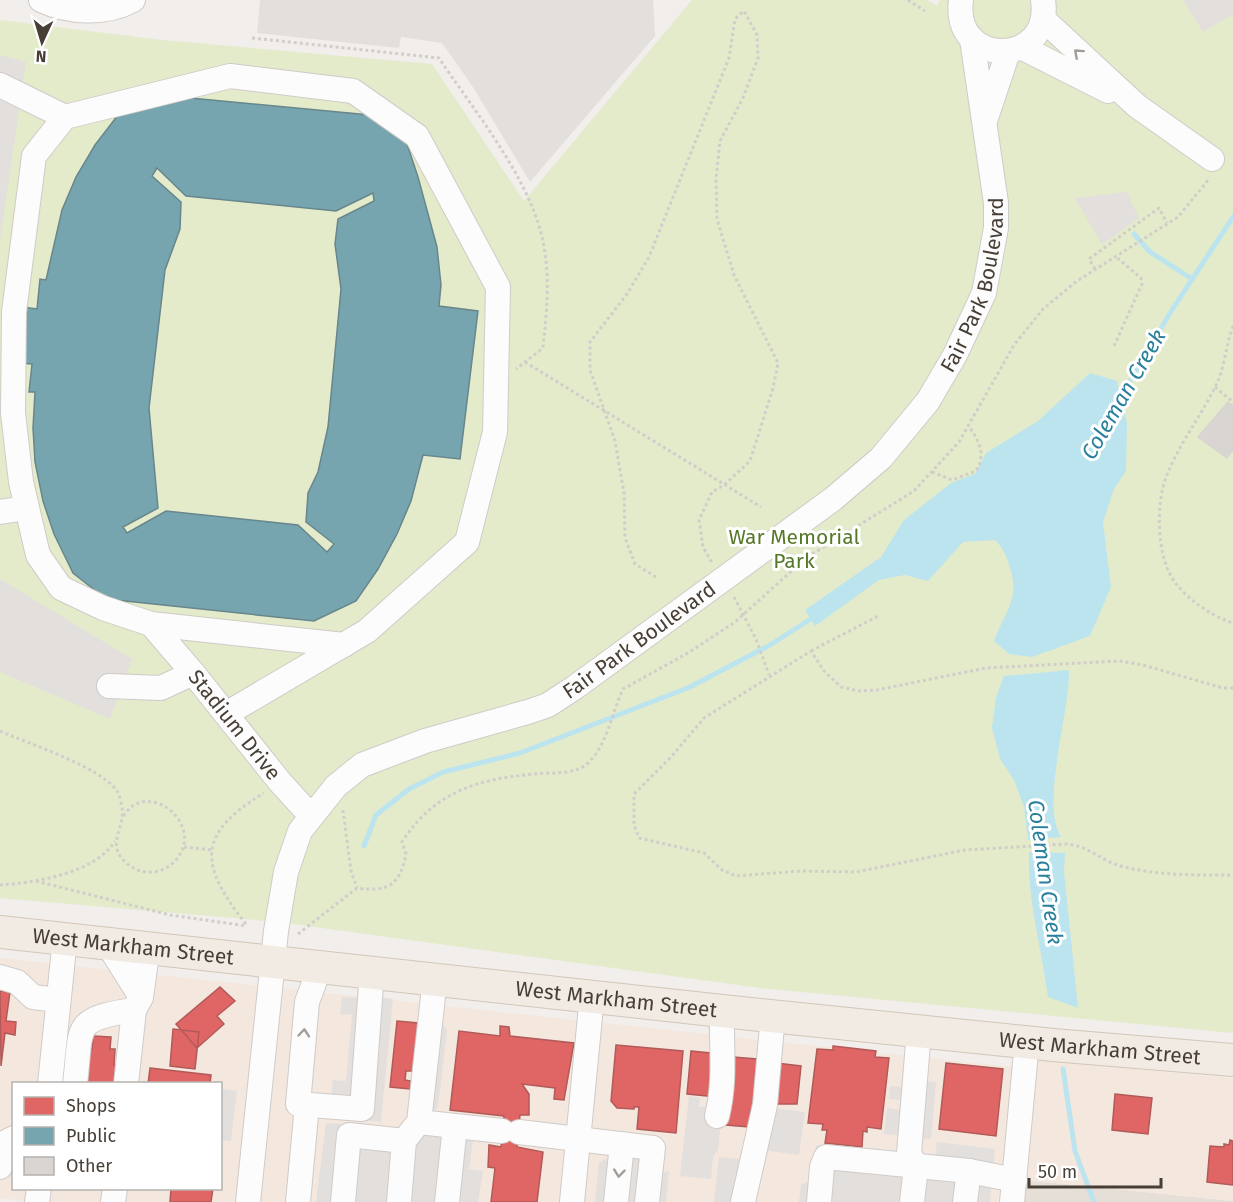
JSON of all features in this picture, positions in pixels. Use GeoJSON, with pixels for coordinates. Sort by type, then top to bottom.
{"type":"FeatureCollection","features":[{"type":"Feature","properties":{"kind":"main road","name":"West Markham Street"},"geometry":{"type":"LineString","coordinates":[[0,932],[722,1011],[1233,1060]]}},
{"type":"Feature","properties":{"kind":"street"},"geometry":{"type":"LineString","coordinates":[[41,0],[52,5],[96,11],[120,7],[133,0]]}},
{"type":"Feature","properties":{"kind":"street","name":"Fair Park Boulevard"},"geometry":{"type":"LineString","coordinates":[[248,1202],[272,960],[286,872],[300,831],[339,782],[362,765],[425,741],[548,705],[604,667],[833,499],[881,458],[913,423],[942,379],[984,293],[996,228],[996,202],[986,118],[972,39],[963,27],[957,3]]}},
{"type":"Feature","properties":{"kind":"street"},"geometry":{"type":"LineString","coordinates":[[1043,9],[1137,106],[1213,167]]}},
{"type":"Feature","properties":{"kind":"street","name":"Fair Park Boulevard"},"geometry":{"type":"LineString","coordinates":[[986,118],[1015,50],[1034,38],[1043,9]]}},
{"type":"Feature","properties":{"kind":"street"},"geometry":{"type":"LineString","coordinates":[[972,39],[994,51],[1015,50],[1137,106]]}},
{"type":"Feature","properties":{"kind":"street"},"geometry":{"type":"LineString","coordinates":[[226,714],[344,645],[367,631],[467,542],[495,432],[498,287],[417,136],[353,91],[230,76],[66,117],[34,156],[14,312],[13,413],[16,448],[38,555],[61,588],[103,608],[151,624],[344,645]]}},
{"type":"Feature","properties":{"kind":"street"},"geometry":{"type":"LineString","coordinates":[[0,85],[66,117]]}},
{"type":"Feature","properties":{"kind":"street"},"geometry":{"type":"LineString","coordinates":[[0,512],[27,508]]}},
{"type":"Feature","properties":{"kind":"street"},"geometry":{"type":"LineString","coordinates":[[151,624],[193,673]]}},
{"type":"Feature","properties":{"kind":"street","name":"Stadium Drive"},"geometry":{"type":"LineString","coordinates":[[109,686],[161,688],[193,673],[280,782],[311,816]]}},
{"type":"Feature","properties":{"kind":"street"},"geometry":{"type":"LineString","coordinates":[[50,1082],[65,939]]}},
{"type":"Feature","properties":{"kind":"street"},"geometry":{"type":"LineString","coordinates":[[107,943],[137,1004]]}},
{"type":"Feature","properties":{"kind":"street"},"geometry":{"type":"LineString","coordinates":[[126,1082],[148,947]]}},
{"type":"Feature","properties":{"kind":"street"},"geometry":{"type":"LineString","coordinates":[[298,1202],[307,1002],[320,967]]}},
{"type":"Feature","properties":{"kind":"street"},"geometry":{"type":"LineString","coordinates":[[259,1088],[362,1109],[372,971]]}},
{"type":"Feature","properties":{"kind":"street"},"geometry":{"type":"LineString","coordinates":[[0,977],[17,982],[33,997],[58,1000]]}},
{"type":"Feature","properties":{"kind":"street"},"geometry":{"type":"LineString","coordinates":[[399,1202],[404,1141],[419,1122],[435,979]]}},
{"type":"Feature","properties":{"kind":"street"},"geometry":{"type":"LineString","coordinates":[[572,1202],[592,996]]}},
{"type":"Feature","properties":{"kind":"street"},"geometry":{"type":"LineString","coordinates":[[75,1082],[81,1033],[88,1020],[137,1004]]}},
{"type":"Feature","properties":{"kind":"street"},"geometry":{"type":"LineString","coordinates":[[717,1116],[724,1067],[721,1045],[722,1011]]}},
{"type":"Feature","properties":{"kind":"street"},"geometry":{"type":"LineString","coordinates":[[743,1202],[765,1105],[773,1015]]}},
{"type":"Feature","properties":{"kind":"street"},"geometry":{"type":"LineString","coordinates":[[912,1202],[916,1167],[909,1153],[918,1031]]}},
{"type":"Feature","properties":{"kind":"street"},"geometry":{"type":"LineString","coordinates":[[819,1202],[822,1167],[826,1157],[969,1172],[1014,1191],[1027,1042]]}},
{"type":"Feature","properties":{"kind":"street"},"geometry":{"type":"LineString","coordinates":[[419,1122],[652,1148],[647,1202]]}},
{"type":"Feature","properties":{"kind":"street"},"geometry":{"type":"LineString","coordinates":[[447,1202],[455,1126]]}},
{"type":"Feature","properties":{"kind":"street"},"geometry":{"type":"LineString","coordinates":[[343,1202],[349,1134],[404,1141]]}},
{"type":"Feature","properties":{"kind":"street"},"geometry":{"type":"LineString","coordinates":[[0,1167],[6,1142],[12,1139]]}},
{"type":"Feature","properties":{"kind":"street"},"geometry":{"type":"LineString","coordinates":[[616,1202],[622,1144]]}},
{"type":"Feature","properties":{"kind":"street"},"geometry":{"type":"LineString","coordinates":[[965,1202],[969,1172]]}},
{"type":"Feature","properties":{"kind":"path"},"geometry":{"type":"LineString","coordinates":[[908,0],[925,11]]}},
{"type":"Feature","properties":{"kind":"path"},"geometry":{"type":"LineString","coordinates":[[656,577],[635,564],[625,538],[624,493],[615,441],[590,370],[590,342],[627,294],[649,257],[729,58],[735,19],[744,11],[757,35],[758,58],[743,98],[720,141],[716,178],[717,219],[734,275],[778,363],[773,388],[750,461],[724,485],[712,492],[699,520],[703,547],[715,567]]}},
{"type":"Feature","properties":{"kind":"path"},"geometry":{"type":"LineString","coordinates":[[252,39],[439,58],[517,176],[541,232],[549,289],[543,348],[512,371]]}},
{"type":"Feature","properties":{"kind":"path"},"geometry":{"type":"LineString","coordinates":[[1131,246],[1178,217],[1213,167]]}},
{"type":"Feature","properties":{"kind":"path"},"geometry":{"type":"LineString","coordinates":[[1095,269],[1089,259],[1159,208],[1167,224]]}},
{"type":"Feature","properties":{"kind":"path"},"geometry":{"type":"LineString","coordinates":[[1114,346],[1142,284],[1141,278],[1115,256]]}},
{"type":"Feature","properties":{"kind":"path"},"geometry":{"type":"LineString","coordinates":[[1233,326],[1215,387],[1185,435],[1166,477],[1159,523],[1165,557],[1176,584],[1215,616],[1233,622]]}},
{"type":"Feature","properties":{"kind":"path"},"geometry":{"type":"LineString","coordinates":[[525,362],[761,507]]}},
{"type":"Feature","properties":{"kind":"path"},"geometry":{"type":"LineString","coordinates":[[1215,387],[1233,402]]}},
{"type":"Feature","properties":{"kind":"path"},"geometry":{"type":"LineString","coordinates":[[933,472],[952,480],[976,471],[982,454],[981,444],[969,426]]}},
{"type":"Feature","properties":{"kind":"path"},"geometry":{"type":"LineString","coordinates":[[731,593],[756,639],[764,666],[770,675]]}},
{"type":"Feature","properties":{"kind":"path"},"geometry":{"type":"LineString","coordinates":[[880,615],[811,651],[704,718],[671,757],[634,794],[634,825],[639,838],[704,853],[722,870],[736,876],[801,871],[856,872],[965,850],[1066,844],[1078,845],[1118,865],[1145,872],[1233,875]]}},
{"type":"Feature","properties":{"kind":"path"},"geometry":{"type":"LineString","coordinates":[[811,651],[824,671],[841,687],[858,691],[877,690],[986,668],[1119,661],[1143,665],[1224,688],[1233,688]]}},
{"type":"Feature","properties":{"kind":"path"},"geometry":{"type":"LineString","coordinates":[[298,934],[357,888],[384,890],[396,881],[406,854],[402,843],[413,824],[430,807],[456,790],[502,778],[574,771],[590,762],[606,732],[615,707]]}},
{"type":"Feature","properties":{"kind":"path"},"geometry":{"type":"LineString","coordinates":[[0,731],[99,773],[118,791],[123,817]]}},
{"type":"Feature","properties":{"kind":"path"},"geometry":{"type":"LineString","coordinates":[[36,881],[170,915],[247,926],[219,886],[213,864],[213,850],[219,828],[231,814],[269,789]]}},
{"type":"Feature","properties":{"kind":"path"},"geometry":{"type":"LineString","coordinates":[[342,799],[351,871],[357,888]]}},
{"type":"Feature","properties":{"kind":"path"},"geometry":{"type":"LineString","coordinates":[[0,885],[51,879],[87,864],[109,851],[127,809],[137,804],[148,802],[169,807],[183,825],[184,847],[172,865],[151,872],[130,867],[116,849],[116,839]]}},
{"type":"Feature","properties":{"kind":"path"},"geometry":{"type":"LineString","coordinates":[[184,847],[213,850]]}},
{"type":"Feature","properties":{"kind":"shaded area"},"geometry":{"type":"Polygon","coordinates":[[[260,0],[653,0],[655,36],[530,182],[473,87],[442,43],[401,37],[399,48],[257,33],[260,0]]]}},
{"type":"Feature","properties":{"kind":"shaded area"},"geometry":{"type":"Polygon","coordinates":[[[1183,0],[1233,0],[1233,14],[1203,32],[1183,0]]]}},
{"type":"Feature","properties":{"kind":"shaded area"},"geometry":{"type":"Polygon","coordinates":[[[0,55],[26,62],[0,241],[0,55]]]}},
{"type":"Feature","properties":{"kind":"shaded area"},"geometry":{"type":"Polygon","coordinates":[[[1127,192],[1139,218],[1102,245],[1075,198],[1127,192]]]}},
{"type":"Feature","properties":{"kind":"shaded area"},"geometry":{"type":"Polygon","coordinates":[[[0,579],[132,659],[110,719],[0,672],[0,579]]]}},
{"type":"Feature","properties":{"kind":"shaded area"},"geometry":{"type":"Polygon","coordinates":[[[0,958],[1013,1067],[998,1202],[34,1202],[0,1198],[0,958]]]}},
{"type":"Feature","properties":{"kind":"shaded area"},"geometry":{"type":"Polygon","coordinates":[[[358,990],[380,992],[380,997],[393,999],[381,1122],[329,1117],[333,1080],[346,1081],[352,1015],[340,1014],[342,997],[357,998],[358,990]]]}},
{"type":"Feature","properties":{"kind":"shaded area"},"geometry":{"type":"Polygon","coordinates":[[[436,1017],[447,1030],[438,1107],[433,1113],[427,1108],[436,1017]]]}},
{"type":"Feature","properties":{"kind":"shaded area"},"geometry":{"type":"Polygon","coordinates":[[[1036,1060],[1233,1078],[1233,1201],[1025,1180],[1036,1060]]]}},
{"type":"Feature","properties":{"kind":"shaded area"},"geometry":{"type":"Polygon","coordinates":[[[902,1078],[936,1082],[931,1139],[884,1134],[887,1108],[901,1110],[902,1100],[889,1099],[890,1086],[901,1087],[902,1078]]]}},
{"type":"Feature","properties":{"kind":"shaded area"},"geometry":{"type":"Polygon","coordinates":[[[222,1089],[237,1091],[231,1141],[222,1140],[222,1089]]]}},
{"type":"Feature","properties":{"kind":"shaded area"},"geometry":{"type":"Polygon","coordinates":[[[689,1096],[700,1098],[699,1107],[706,1107],[707,1101],[723,1103],[718,1150],[713,1157],[711,1179],[680,1176],[689,1096]]]}},
{"type":"Feature","properties":{"kind":"shaded area"},"geometry":{"type":"Polygon","coordinates":[[[756,1106],[805,1112],[799,1155],[746,1148],[751,1110],[756,1106]]]}},
{"type":"Feature","properties":{"kind":"shaded area"},"geometry":{"type":"Polygon","coordinates":[[[326,1123],[474,1134],[469,1169],[483,1171],[478,1202],[316,1202],[326,1123]]]}},
{"type":"Feature","properties":{"kind":"shaded area"},"geometry":{"type":"Polygon","coordinates":[[[937,1142],[995,1149],[990,1202],[799,1202],[801,1185],[813,1180],[816,1145],[935,1157],[937,1142]]]}},
{"type":"Feature","properties":{"kind":"shaded area"},"geometry":{"type":"Polygon","coordinates":[[[664,1153],[656,1175],[669,1171],[666,1202],[595,1202],[599,1163],[613,1155],[664,1153]]]}},
{"type":"Feature","properties":{"kind":"shaded area"},"geometry":{"type":"Polygon","coordinates":[[[719,1157],[757,1161],[753,1202],[714,1202],[719,1157]]]}},
{"type":"Feature","properties":{"kind":"shaded area"},"geometry":{"type":"Polygon","coordinates":[[[1025,1180],[1233,1201],[1233,1202],[1023,1202],[1025,1180]]]}},
{"type":"Feature","properties":{"kind":"green space","name":"War Memorial Park"},"geometry":{"type":"Polygon","coordinates":[[[692,0],[927,0],[937,6],[940,0],[1233,0],[1233,1033],[760,988],[278,922],[0,898],[0,20],[162,40],[432,64],[524,201],[692,0]]]}},
{"type":"Feature","properties":{"kind":"water"},"geometry":{"type":"Polygon","coordinates":[[[1090,373],[1117,381],[1127,423],[1126,471],[1114,489],[1103,522],[1111,587],[1090,636],[1032,657],[1009,654],[994,641],[1010,604],[1013,587],[1007,558],[995,540],[963,542],[928,581],[905,575],[879,580],[815,626],[805,610],[881,557],[904,520],[951,483],[975,474],[986,453],[1038,421],[1090,373]]]}},
{"type":"Feature","properties":{"kind":"water"},"geometry":{"type":"Polygon","coordinates":[[[1069,670],[1055,781],[1055,822],[1061,837],[1028,840],[1024,807],[1014,780],[1000,759],[992,728],[996,697],[1004,676],[1069,670]]]}},
{"type":"Feature","properties":{"kind":"water"},"geometry":{"type":"Polygon","coordinates":[[[1029,852],[1065,853],[1064,871],[1078,1008],[1048,997],[1030,888],[1029,852]]]}},
{"type":"Feature","properties":{"kind":"building: Shops"},"geometry":{"type":"Polygon","coordinates":[[[220,987],[235,1001],[217,1016],[224,1024],[197,1048],[176,1024],[220,987]]]}},
{"type":"Feature","properties":{"kind":"building: Shops"},"geometry":{"type":"Polygon","coordinates":[[[0,991],[10,992],[6,1021],[16,1022],[15,1035],[5,1033],[1,1066],[0,991]]]}},
{"type":"Feature","properties":{"kind":"building: Shops"},"geometry":{"type":"Polygon","coordinates":[[[397,1021],[418,1023],[413,1071],[406,1071],[405,1080],[411,1081],[410,1089],[390,1087],[397,1021]]]}},
{"type":"Feature","properties":{"kind":"building: Shops"},"geometry":{"type":"Polygon","coordinates":[[[500,1026],[509,1027],[510,1036],[574,1043],[564,1100],[554,1099],[555,1088],[522,1084],[529,1094],[529,1115],[520,1115],[517,1147],[543,1152],[537,1202],[491,1202],[495,1168],[488,1167],[489,1145],[501,1147],[504,1116],[450,1110],[459,1031],[500,1036],[500,1026]]]}},
{"type":"Feature","properties":{"kind":"building: Shops"},"geometry":{"type":"Polygon","coordinates":[[[173,1029],[199,1032],[195,1069],[170,1066],[173,1029]]]}},
{"type":"Feature","properties":{"kind":"building: Shops"},"geometry":{"type":"Polygon","coordinates":[[[93,1036],[111,1037],[110,1049],[115,1049],[114,1065],[137,1067],[136,1082],[81,1082],[85,1048],[92,1049],[93,1036]]]}},
{"type":"Feature","properties":{"kind":"building: Shops"},"geometry":{"type":"Polygon","coordinates":[[[616,1045],[683,1051],[676,1133],[637,1129],[639,1107],[617,1108],[611,1101],[616,1045]]]}},
{"type":"Feature","properties":{"kind":"building: Shops"},"geometry":{"type":"Polygon","coordinates":[[[833,1046],[876,1051],[875,1057],[889,1058],[881,1129],[867,1127],[867,1132],[863,1131],[862,1147],[825,1143],[827,1130],[822,1130],[823,1124],[808,1123],[817,1049],[833,1050],[833,1046]]]}},
{"type":"Feature","properties":{"kind":"building: Shops"},"geometry":{"type":"Polygon","coordinates":[[[691,1051],[721,1054],[717,1097],[687,1094],[691,1051]]]}},
{"type":"Feature","properties":{"kind":"building: Shops"},"geometry":{"type":"Polygon","coordinates":[[[733,1057],[757,1059],[755,1076],[759,1077],[755,1110],[751,1110],[749,1127],[726,1125],[733,1057]]]}},
{"type":"Feature","properties":{"kind":"building: Shops"},"geometry":{"type":"Polygon","coordinates":[[[776,1063],[801,1066],[797,1104],[771,1104],[776,1063]]]}},
{"type":"Feature","properties":{"kind":"building: Shops"},"geometry":{"type":"Polygon","coordinates":[[[946,1063],[1003,1069],[996,1136],[939,1129],[946,1063]]]}},
{"type":"Feature","properties":{"kind":"building: Shops"},"geometry":{"type":"Polygon","coordinates":[[[150,1068],[211,1075],[210,1082],[148,1082],[150,1068]]]}},
{"type":"Feature","properties":{"kind":"building: Shops"},"geometry":{"type":"Polygon","coordinates":[[[1115,1094],[1152,1098],[1148,1134],[1112,1130],[1115,1094]]]}},
{"type":"Feature","properties":{"kind":"building: Shops"},"geometry":{"type":"Polygon","coordinates":[[[1230,1140],[1233,1141],[1233,1185],[1207,1182],[1210,1146],[1224,1147],[1224,1144],[1229,1145],[1230,1140]]]}},
{"type":"Feature","properties":{"kind":"building: Shops"},"geometry":{"type":"Polygon","coordinates":[[[171,1190],[213,1190],[211,1202],[170,1202],[171,1190]]]}},
{"type":"Feature","properties":{"kind":"building: Public"},"geometry":{"type":"Polygon","coordinates":[[[159,95],[370,115],[406,141],[437,247],[441,285],[439,306],[478,311],[460,459],[423,455],[411,501],[397,534],[378,569],[356,601],[314,621],[106,599],[73,573],[54,534],[43,501],[35,462],[33,428],[35,392],[29,392],[32,364],[19,363],[23,307],[37,309],[40,279],[46,280],[62,210],[76,177],[95,145],[121,111],[159,95]],[[157,168],[152,176],[181,202],[180,229],[165,270],[149,408],[158,508],[123,527],[127,533],[166,511],[298,525],[327,552],[334,544],[306,522],[308,493],[318,472],[328,427],[341,289],[335,244],[338,219],[374,201],[373,193],[336,211],[186,196],[157,168]]]}},
{"type":"Feature","properties":{"kind":"building: Other"},"geometry":{"type":"Polygon","coordinates":[[[1228,402],[1233,406],[1233,449],[1227,458],[1198,437],[1228,402]]]}},
{"type":"Feature","properties":{"kind":"waterway","name":"Coleman Creek"},"geometry":{"type":"LineString","coordinates":[[1118,401],[1170,313],[1233,217]]}},
{"type":"Feature","properties":{"kind":"waterway"},"geometry":{"type":"LineString","coordinates":[[1134,234],[1150,252],[1192,279]]}},
{"type":"Feature","properties":{"kind":"waterway"},"geometry":{"type":"LineString","coordinates":[[364,846],[376,815],[409,789],[443,772],[520,753],[690,687],[770,645],[817,615]]}},
{"type":"Feature","properties":{"kind":"waterway","name":"Coleman Creek"},"geometry":{"type":"LineString","coordinates":[[1040,834],[1043,857]]}},
{"type":"Feature","properties":{"kind":"waterway","name":"Coleman Creek"},"geometry":{"type":"LineString","coordinates":[[1063,1069],[1075,1151],[1094,1202]]}}]}
